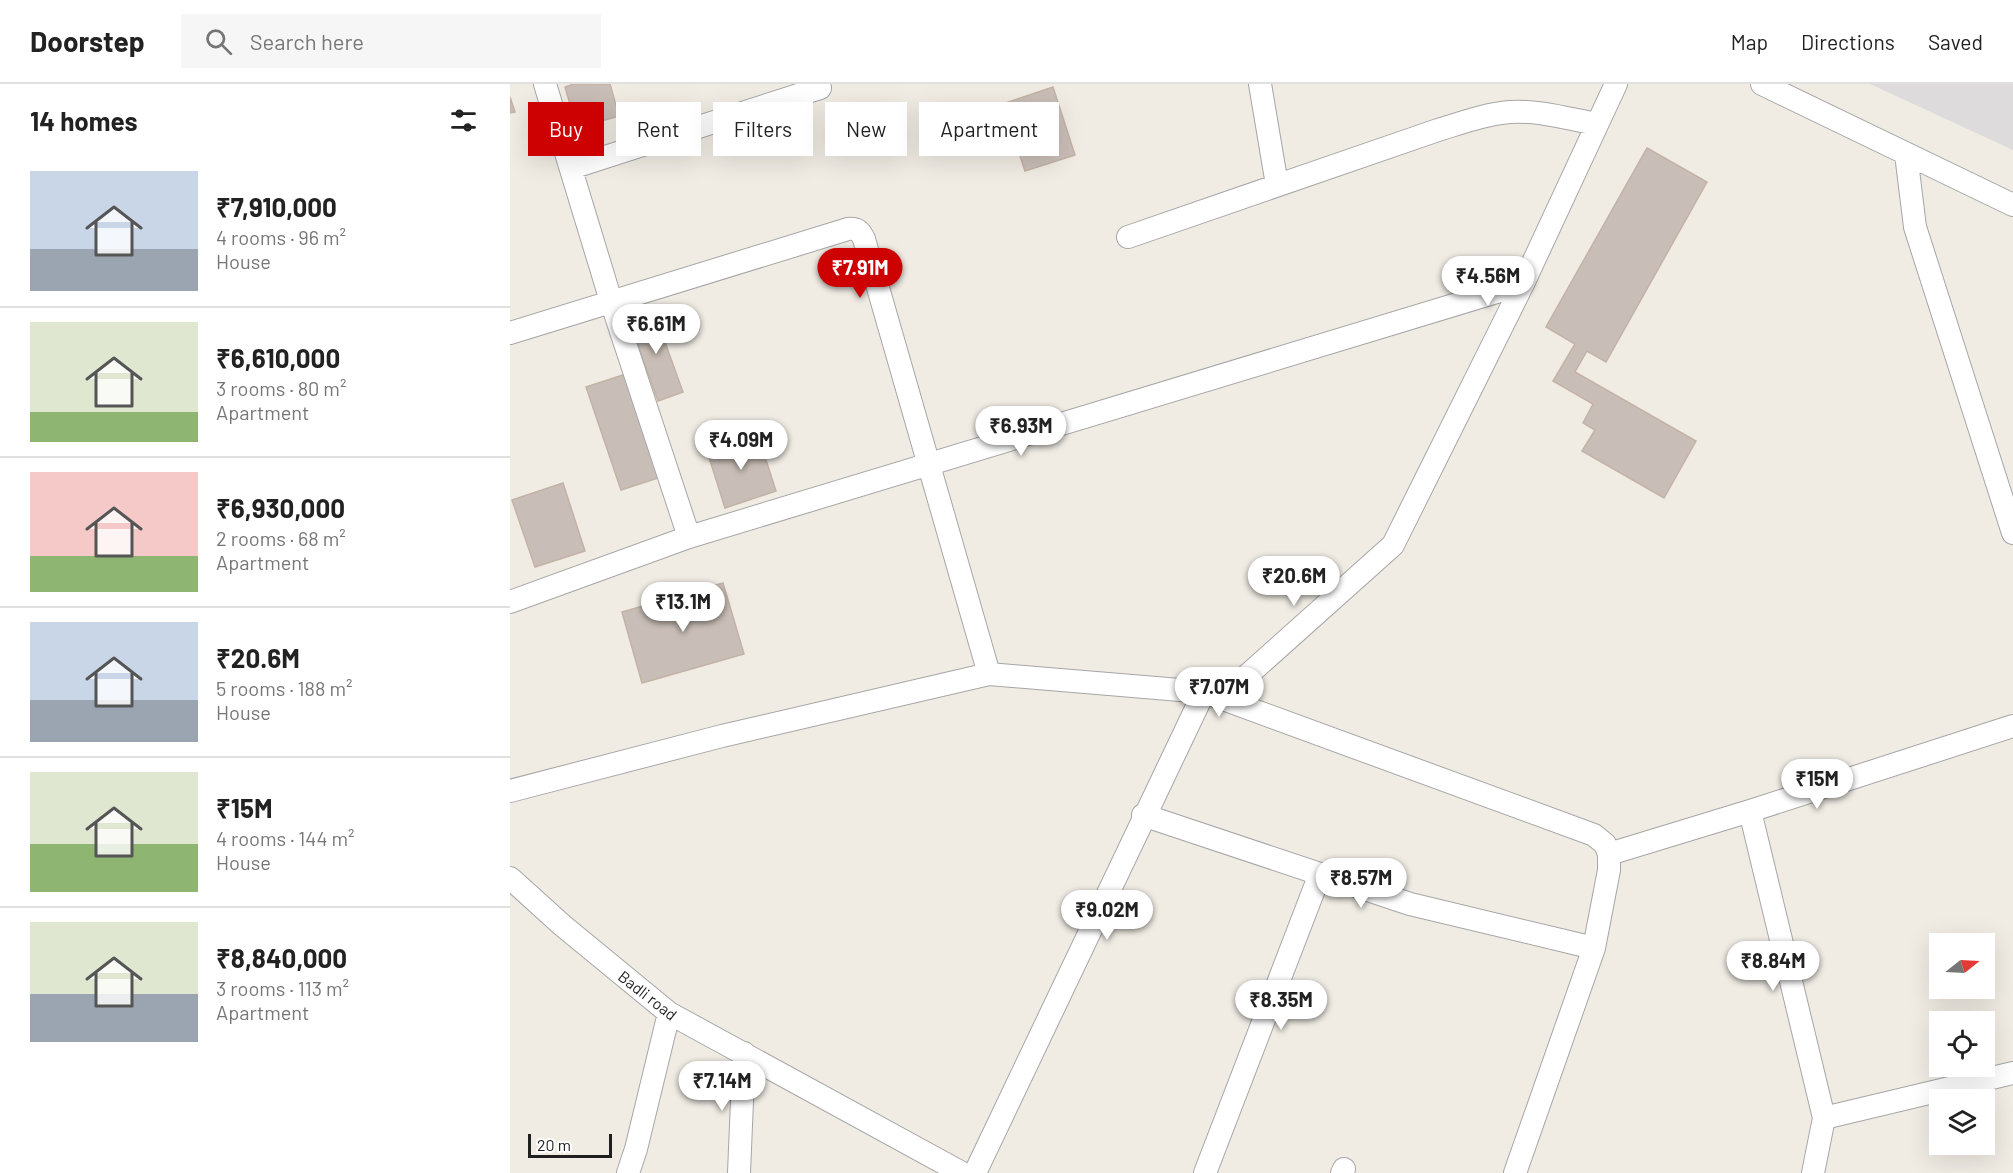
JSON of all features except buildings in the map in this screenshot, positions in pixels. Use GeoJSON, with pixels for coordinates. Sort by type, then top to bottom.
{"type":"FeatureCollection","features":[{"type":"Feature","properties":{"kind":"street"},"geometry":{"type":"LineString","coordinates":[[545,84],[611,301],[689,537]]}},
{"type":"Feature","properties":{"kind":"street"},"geometry":{"type":"LineString","coordinates":[[1260,84],[1277,184]]}},
{"type":"Feature","properties":{"kind":"street"},"geometry":{"type":"LineString","coordinates":[[975,1173],[1143,815],[1213,695],[1393,545],[1523,284],[1616,84]]}},
{"type":"Feature","properties":{"kind":"street"},"geometry":{"type":"LineString","coordinates":[[1762,84],[2013,205]]}},
{"type":"Feature","properties":{"kind":"street"},"geometry":{"type":"LineString","coordinates":[[571,168],[820,88]]}},
{"type":"Feature","properties":{"kind":"street"},"geometry":{"type":"LineString","coordinates":[[1128,237],[1438,130],[1498,114],[1536,112],[1597,124]]}},
{"type":"Feature","properties":{"kind":"street"},"geometry":{"type":"LineString","coordinates":[[1905,153],[1915,227],[2013,533]]}},
{"type":"Feature","properties":{"kind":"street"},"geometry":{"type":"LineString","coordinates":[[510,333],[854,228],[860,232],[864,239],[989,674]]}},
{"type":"Feature","properties":{"kind":"street"},"geometry":{"type":"LineString","coordinates":[[510,602],[689,537],[1523,284]]}},
{"type":"Feature","properties":{"kind":"street"},"geometry":{"type":"LineString","coordinates":[[510,791],[722,736],[989,674],[1213,695],[1594,835],[1605,844],[1609,854],[1609,870],[1593,948],[1515,1173]]}},
{"type":"Feature","properties":{"kind":"street"},"geometry":{"type":"LineString","coordinates":[[1609,854],[2013,726]]}},
{"type":"Feature","properties":{"kind":"street"},"geometry":{"type":"LineString","coordinates":[[1750,811],[1824,1118],[1813,1173]]}},
{"type":"Feature","properties":{"kind":"street"},"geometry":{"type":"LineString","coordinates":[[1143,815],[1410,904],[1593,948]]}},
{"type":"Feature","properties":{"kind":"street"},"geometry":{"type":"LineString","coordinates":[[1205,1173],[1320,874]]}},
{"type":"Feature","properties":{"kind":"street","name":"Badli road"},"geometry":{"type":"LineString","coordinates":[[510,878],[669,1013],[951,1170]]}},
{"type":"Feature","properties":{"kind":"street"},"geometry":{"type":"LineString","coordinates":[[628,1173],[669,1013]]}},
{"type":"Feature","properties":{"kind":"street"},"geometry":{"type":"LineString","coordinates":[[739,1173],[744,1053]]}},
{"type":"Feature","properties":{"kind":"street"},"geometry":{"type":"LineString","coordinates":[[1824,1118],[2013,1073]]}},
{"type":"Feature","properties":{"kind":"shaded area"},"geometry":{"type":"Polygon","coordinates":[[[1870,84],[2013,84],[2013,150],[1870,84]]]}}]}
